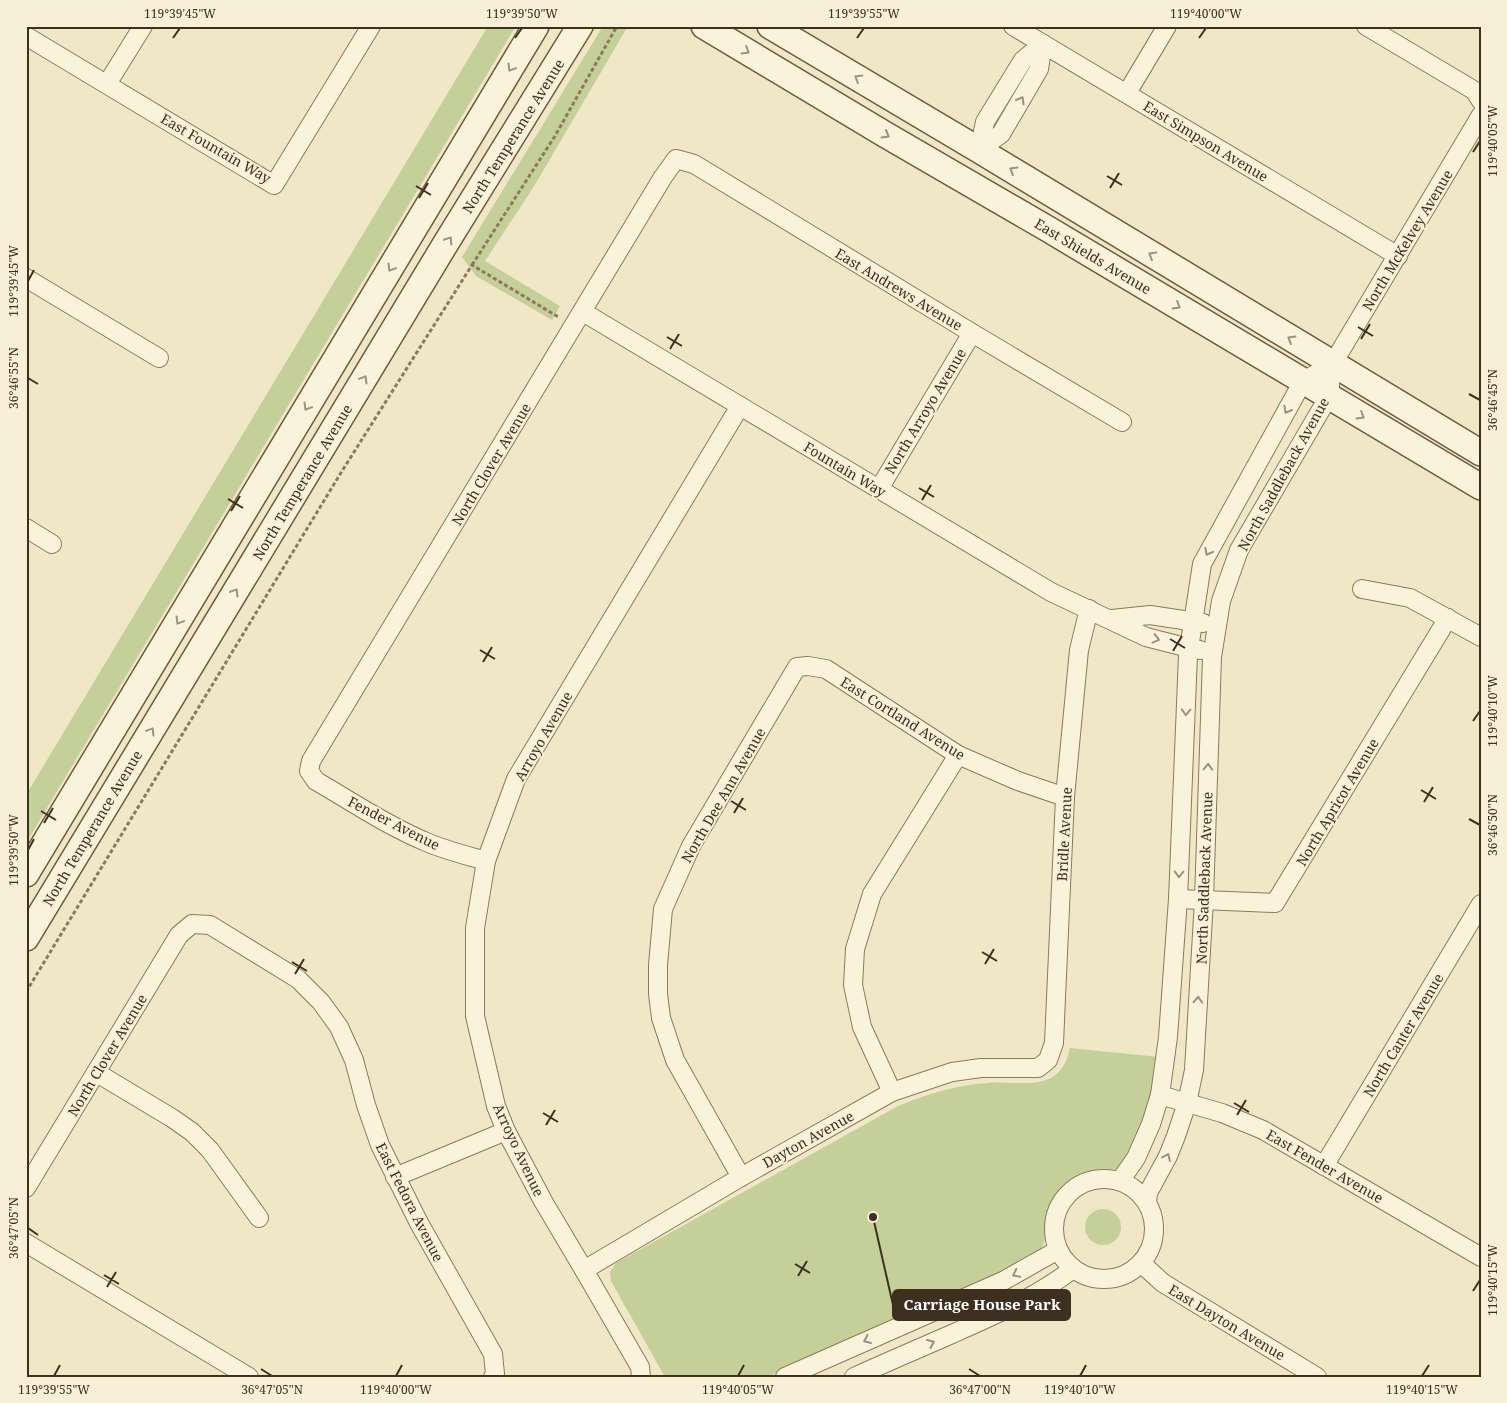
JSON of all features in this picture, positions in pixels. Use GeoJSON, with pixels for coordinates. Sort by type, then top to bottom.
{"type":"FeatureCollection","features":[{"type":"Feature","properties":{"kind":"main road"},"geometry":{"type":"LineString","coordinates":[[26,874],[536,26]]}},
{"type":"Feature","properties":{"kind":"main road","name":"North Temperance Avenue"},"geometry":{"type":"LineString","coordinates":[[26,938],[436,260],[580,26]]}},
{"type":"Feature","properties":{"kind":"main road","name":"East Shields Avenue"},"geometry":{"type":"LineString","coordinates":[[704,26],[1481,487]]}},
{"type":"Feature","properties":{"kind":"main road"},"geometry":{"type":"LineString","coordinates":[[770,26],[1481,453]]}},
{"type":"Feature","properties":{"kind":"street"},"geometry":{"type":"LineString","coordinates":[[107,84],[143,26]]}},
{"type":"Feature","properties":{"kind":"street","name":"East Fountain Way"},"geometry":{"type":"LineString","coordinates":[[26,36],[274,185],[371,26]]}},
{"type":"Feature","properties":{"kind":"street","name":"East Simpson Avenue"},"geometry":{"type":"LineString","coordinates":[[1013,26],[1398,256]]}},
{"type":"Feature","properties":{"kind":"street"},"geometry":{"type":"LineString","coordinates":[[1127,93],[1166,26]]}},
{"type":"Feature","properties":{"kind":"street"},"geometry":{"type":"LineString","coordinates":[[1366,26],[1475,91],[1481,101]]}},
{"type":"Feature","properties":{"kind":"street"},"geometry":{"type":"LineString","coordinates":[[979,150],[1001,134],[1039,69],[1043,44]]}},
{"type":"Feature","properties":{"kind":"street","name":"North McKelvey Avenue"},"geometry":{"type":"LineString","coordinates":[[1332,364],[1481,115]]}},
{"type":"Feature","properties":{"kind":"street","name":"North Clover Avenue"},"geometry":{"type":"LineString","coordinates":[[309,770],[311,761],[663,177],[676,159]]}},
{"type":"Feature","properties":{"kind":"street","name":"East Andrews Avenue"},"geometry":{"type":"LineString","coordinates":[[676,159],[694,164],[1122,422]]}},
{"type":"Feature","properties":{"kind":"street"},"geometry":{"type":"LineString","coordinates":[[26,278],[159,358]]}},
{"type":"Feature","properties":{"kind":"street","name":"Fountain Way"},"geometry":{"type":"LineString","coordinates":[[578,319],[740,406],[1052,592],[1112,619],[1146,637],[1189,648],[1213,651]]}},
{"type":"Feature","properties":{"kind":"street","name":"North Arroyo Avenue"},"geometry":{"type":"LineString","coordinates":[[879,489],[972,333]]}},
{"type":"Feature","properties":{"kind":"street","name":"North Saddleback Avenue"},"geometry":{"type":"LineString","coordinates":[[1120,1181],[1128,1172],[1143,1144],[1160,1095],[1168,1037],[1178,899],[1189,648],[1202,564],[1303,381],[1332,364]]}},
{"type":"Feature","properties":{"kind":"street","name":"North Saddleback Avenue"},"geometry":{"type":"LineString","coordinates":[[1146,1202],[1148,1193],[1168,1156],[1176,1136],[1187,1103],[1194,1070],[1204,900],[1213,651],[1221,601],[1239,550],[1329,396],[1332,364]]}},
{"type":"Feature","properties":{"kind":"street","name":"Arroyo Avenue"},"geometry":{"type":"LineString","coordinates":[[645,1374],[543,1201],[506,1131],[496,1106],[475,1016],[475,928],[486,861],[516,779],[740,406]]}},
{"type":"Feature","properties":{"kind":"street"},"geometry":{"type":"LineString","coordinates":[[26,528],[52,544]]}},
{"type":"Feature","properties":{"kind":"street"},"geometry":{"type":"LineString","coordinates":[[1362,589],[1410,598],[1481,638]]}},
{"type":"Feature","properties":{"kind":"street","name":"Bridle Avenue"},"geometry":{"type":"LineString","coordinates":[[1048,1060],[1054,1043],[1065,797],[1079,650],[1089,609]]}},
{"type":"Feature","properties":{"kind":"street","name":"Fountain Way"},"geometry":{"type":"LineString","coordinates":[[1112,619],[1150,615],[1217,626]]}},
{"type":"Feature","properties":{"kind":"street","name":"North Apricot Avenue"},"geometry":{"type":"LineString","coordinates":[[1178,899],[1276,903],[1448,618]]}},
{"type":"Feature","properties":{"kind":"street","name":"East Cortland Avenue"},"geometry":{"type":"LineString","coordinates":[[797,667],[808,666],[826,669],[958,754],[1018,781],[1065,797]]}},
{"type":"Feature","properties":{"kind":"street","name":"North Dee Ann Avenue"},"geometry":{"type":"LineString","coordinates":[[741,1177],[675,1060],[661,1018],[658,994],[658,965],[662,908],[691,846],[797,667]]}},
{"type":"Feature","properties":{"kind":"street"},"geometry":{"type":"LineString","coordinates":[[892,1092],[862,1027],[854,985],[855,948],[872,894],[958,754]]}},
{"type":"Feature","properties":{"kind":"street","name":"Fender Avenue"},"geometry":{"type":"LineString","coordinates":[[309,770],[316,781],[423,841],[486,861]]}},
{"type":"Feature","properties":{"kind":"street","name":"North Canter Avenue"},"geometry":{"type":"LineString","coordinates":[[1324,1166],[1481,904]]}},
{"type":"Feature","properties":{"kind":"street","name":"North Clover Avenue"},"geometry":{"type":"LineString","coordinates":[[26,1188],[179,935],[192,924]]}},
{"type":"Feature","properties":{"kind":"street","name":"East Fedora Avenue"},"geometry":{"type":"LineString","coordinates":[[192,924],[210,925],[298,979],[321,1002],[339,1027],[354,1060],[366,1105],[380,1145],[395,1177],[493,1354],[494,1375]]}},
{"type":"Feature","properties":{"kind":"street","name":"Dayton Avenue"},"geometry":{"type":"LineString","coordinates":[[584,1270],[741,1177],[892,1092],[952,1072],[981,1068],[1038,1068],[1048,1060]]}},
{"type":"Feature","properties":{"kind":"street"},"geometry":{"type":"LineString","coordinates":[[97,1073],[192,1132],[210,1150],[259,1218]]}},
{"type":"Feature","properties":{"kind":"street","name":"East Fender Avenue"},"geometry":{"type":"LineString","coordinates":[[1160,1095],[1222,1113],[1263,1130],[1480,1256]]}},
{"type":"Feature","properties":{"kind":"street"},"geometry":{"type":"LineString","coordinates":[[395,1177],[506,1131]]}},
{"type":"Feature","properties":{"kind":"street"},"geometry":{"type":"LineString","coordinates":[[1108,1178],[1120,1181],[1137,1191],[1146,1202],[1152,1215],[1154,1229],[1152,1243],[1141,1264],[1122,1276],[1105,1279],[1088,1277],[1073,1269],[1064,1261],[1058,1250],[1054,1234],[1055,1216],[1062,1200],[1074,1188],[1090,1180],[1108,1178]]}},
{"type":"Feature","properties":{"kind":"street"},"geometry":{"type":"LineString","coordinates":[[26,1243],[249,1377]]}},
{"type":"Feature","properties":{"kind":"street"},"geometry":{"type":"LineString","coordinates":[[785,1377],[1003,1281],[1058,1250]]}},
{"type":"Feature","properties":{"kind":"street","name":"East Dayton Avenue"},"geometry":{"type":"LineString","coordinates":[[1141,1264],[1163,1283],[1317,1377]]}},
{"type":"Feature","properties":{"kind":"street"},"geometry":{"type":"LineString","coordinates":[[854,1377],[1027,1300],[1052,1285],[1073,1269]]}},
{"type":"Feature","properties":{"kind":"path"},"geometry":{"type":"LineString","coordinates":[[26,992],[140,804],[153,786],[346,463],[555,136],[617,26]]}},
{"type":"Feature","properties":{"kind":"path"},"geometry":{"type":"LineString","coordinates":[[472,264],[578,319]]}},
{"type":"Feature","properties":{"kind":"green space"},"geometry":{"type":"Polygon","coordinates":[[[488,26],[516,26],[26,843],[26,795],[488,26]]]}},
{"type":"Feature","properties":{"kind":"green space"},"geometry":{"type":"Polygon","coordinates":[[[603,26],[628,26],[533,188],[485,261],[560,306],[552,320],[476,276],[462,257],[603,26]]]}},
{"type":"Feature","properties":{"kind":"green space"},"geometry":{"type":"Polygon","coordinates":[[[1070,1048],[1159,1057],[1156,1079],[1143,1121],[1128,1157],[1116,1169],[1093,1170],[1082,1174],[1055,1195],[1050,1203],[1046,1219],[1044,1242],[1037,1255],[767,1377],[665,1377],[611,1281],[610,1272],[616,1263],[898,1106],[953,1088],[976,1084],[1032,1083],[1046,1080],[1056,1075],[1062,1067],[1070,1048]]]}},
{"type":"Feature","properties":{"kind":"green space"},"geometry":{"type":"Polygon","coordinates":[[[1103,1209],[1110,1210],[1116,1214],[1120,1220],[1120,1234],[1116,1240],[1110,1244],[1103,1245],[1096,1244],[1090,1240],[1086,1234],[1085,1227],[1086,1220],[1090,1214],[1096,1210],[1103,1209]]]}},
{"type":"Feature","properties":{"kind":"place","name":"Carriage House Park"},"geometry":{"type":"Point","coordinates":[873,1217]}}]}
